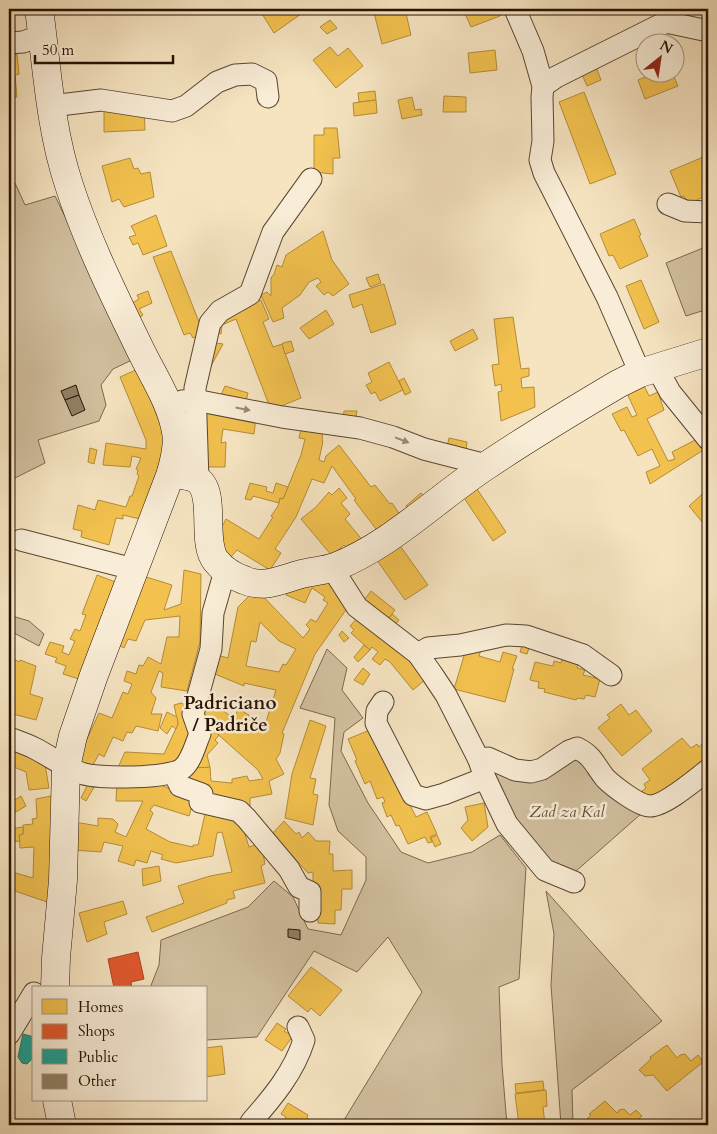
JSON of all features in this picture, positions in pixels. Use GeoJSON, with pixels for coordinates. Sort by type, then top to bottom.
{"type":"FeatureCollection","features":[{"type":"Feature","properties":{"kind":"main road"},"geometry":{"type":"LineString","coordinates":[[41,22],[51,106],[62,160],[76,206],[128,325],[166,401],[177,435],[176,451],[171,473],[88,691],[73,736],[66,767],[63,880],[55,986]]}},
{"type":"Feature","properties":{"kind":"main road"},"geometry":{"type":"LineString","coordinates":[[171,473],[198,480],[205,488],[208,503],[208,543],[214,560],[225,571],[245,581],[264,585],[312,571],[332,568],[368,552],[486,466],[592,400],[649,370],[708,352]]}},
{"type":"Feature","properties":{"kind":"main road"},"geometry":{"type":"LineString","coordinates":[[57,1102],[62,1125]]}},
{"type":"Feature","properties":{"kind":"street"},"geometry":{"type":"LineString","coordinates":[[516,9],[533,51],[543,86],[543,141],[540,160],[544,173],[607,297],[649,370],[670,392],[708,439]]}},
{"type":"Feature","properties":{"kind":"street"},"geometry":{"type":"LineString","coordinates":[[9,43],[23,42],[41,22]]}},
{"type":"Feature","properties":{"kind":"street"},"geometry":{"type":"LineString","coordinates":[[543,86],[556,77],[666,22],[708,31]]}},
{"type":"Feature","properties":{"kind":"street"},"geometry":{"type":"LineString","coordinates":[[51,106],[101,100],[172,111],[186,106],[217,82],[235,74],[252,74],[266,81],[268,97]]}},
{"type":"Feature","properties":{"kind":"street"},"geometry":{"type":"LineString","coordinates":[[198,480],[195,388],[210,323],[220,311],[250,294],[273,232],[311,179]]}},
{"type":"Feature","properties":{"kind":"street"},"geometry":{"type":"LineString","coordinates":[[668,204],[685,211],[708,212]]}},
{"type":"Feature","properties":{"kind":"street"},"geometry":{"type":"LineString","coordinates":[[166,401],[195,400],[282,417],[360,428],[486,466]]}},
{"type":"Feature","properties":{"kind":"street"},"geometry":{"type":"LineString","coordinates":[[20,540],[133,569]]}},
{"type":"Feature","properties":{"kind":"street"},"geometry":{"type":"LineString","coordinates":[[332,568],[357,607],[418,654],[446,695],[507,824],[545,870],[574,882]]}},
{"type":"Feature","properties":{"kind":"street"},"geometry":{"type":"LineString","coordinates":[[9,738],[34,748],[66,767],[84,774],[111,777],[162,776],[182,769],[189,760],[200,734],[193,714],[211,649],[213,612],[225,571]]}},
{"type":"Feature","properties":{"kind":"street"},"geometry":{"type":"LineString","coordinates":[[418,654],[428,648],[460,645],[506,635],[526,636],[582,655],[611,674]]}},
{"type":"Feature","properties":{"kind":"street"},"geometry":{"type":"LineString","coordinates":[[383,702],[377,711],[376,723],[413,795],[426,799],[444,794],[482,769],[488,758],[515,770],[531,772],[542,768],[577,748],[587,753],[615,788],[633,799],[650,806],[661,803],[682,790],[708,770]]}},
{"type":"Feature","properties":{"kind":"street"},"geometry":{"type":"LineString","coordinates":[[174,773],[180,786],[202,794],[200,802],[239,811],[247,818],[289,869],[299,886],[310,892],[310,911]]}},
{"type":"Feature","properties":{"kind":"street"},"geometry":{"type":"LineString","coordinates":[[38,986],[56,958]]}},
{"type":"Feature","properties":{"kind":"street"},"geometry":{"type":"LineString","coordinates":[[9,1034],[32,996]]}},
{"type":"Feature","properties":{"kind":"street"},"geometry":{"type":"LineString","coordinates":[[251,1125],[251,1122],[290,1073],[300,1054],[304,1040],[298,1027]]}},
{"type":"Feature","properties":{"kind":"green space"},"geometry":{"type":"Polygon","coordinates":[[[9,183],[15,183],[25,205],[55,196],[134,359],[113,369],[101,385],[106,405],[99,421],[38,440],[45,463],[15,478],[9,485],[9,183]]]}},
{"type":"Feature","properties":{"kind":"green space"},"geometry":{"type":"Polygon","coordinates":[[[708,246],[708,309],[686,316],[666,263],[708,246]]]}},
{"type":"Feature","properties":{"kind":"green space"},"geometry":{"type":"Polygon","coordinates":[[[9,615],[29,621],[44,634],[39,646],[14,633],[9,640],[9,615]]]}},
{"type":"Feature","properties":{"kind":"green space"},"geometry":{"type":"Polygon","coordinates":[[[327,649],[347,668],[342,690],[363,718],[344,732],[341,751],[368,803],[401,852],[428,863],[472,852],[500,835],[526,868],[519,979],[499,987],[502,1065],[507,1125],[341,1125],[422,992],[388,937],[357,972],[314,951],[257,1037],[208,1040],[208,986],[151,986],[159,965],[161,940],[248,907],[274,881],[293,897],[308,929],[341,935],[366,880],[366,857],[338,831],[329,805],[335,718],[300,708],[327,649]]]}},
{"type":"Feature","properties":{"kind":"green space","name":"Zad za Kal"},"geometry":{"type":"Polygon","coordinates":[[[577,748],[650,806],[567,879],[507,824],[488,758],[515,770],[577,748]]]}},
{"type":"Feature","properties":{"kind":"green space"},"geometry":{"type":"Polygon","coordinates":[[[546,891],[662,1021],[572,1090],[573,1125],[561,1125],[551,985],[554,934],[546,891]]]}},
{"type":"Feature","properties":{"kind":"building: Homes"},"geometry":{"type":"Polygon","coordinates":[[[259,9],[302,9],[304,12],[274,33],[259,9]]]}},
{"type":"Feature","properties":{"kind":"building: Homes"},"geometry":{"type":"Polygon","coordinates":[[[380,9],[405,9],[411,35],[382,44],[374,13],[381,11],[380,9]]]}},
{"type":"Feature","properties":{"kind":"building: Homes"},"geometry":{"type":"Polygon","coordinates":[[[463,9],[497,9],[500,16],[471,27],[463,9]]]}},
{"type":"Feature","properties":{"kind":"building: Homes"},"geometry":{"type":"Polygon","coordinates":[[[330,20],[337,28],[327,34],[320,27],[330,20]]]}},
{"type":"Feature","properties":{"kind":"building: Homes"},"geometry":{"type":"Polygon","coordinates":[[[330,47],[338,56],[348,48],[363,66],[336,88],[313,60],[330,47]]]}},
{"type":"Feature","properties":{"kind":"building: Homes"},"geometry":{"type":"Polygon","coordinates":[[[495,50],[497,70],[470,73],[468,53],[495,50]]]}},
{"type":"Feature","properties":{"kind":"building: Homes"},"geometry":{"type":"Polygon","coordinates":[[[17,54],[19,74],[15,75],[17,97],[9,98],[9,55],[17,54]]]}},
{"type":"Feature","properties":{"kind":"building: Homes"},"geometry":{"type":"Polygon","coordinates":[[[595,64],[601,80],[587,86],[580,70],[595,64]]]}},
{"type":"Feature","properties":{"kind":"building: Homes"},"geometry":{"type":"Polygon","coordinates":[[[639,82],[676,82],[678,86],[645,99],[639,82]]]}},
{"type":"Feature","properties":{"kind":"building: Homes"},"geometry":{"type":"Polygon","coordinates":[[[375,91],[376,100],[359,102],[358,93],[375,91]]]}},
{"type":"Feature","properties":{"kind":"building: Homes"},"geometry":{"type":"Polygon","coordinates":[[[584,92],[616,174],[590,184],[559,102],[584,92]]]}},
{"type":"Feature","properties":{"kind":"building: Homes"},"geometry":{"type":"Polygon","coordinates":[[[444,96],[466,97],[466,112],[443,112],[444,96]]]}},
{"type":"Feature","properties":{"kind":"building: Homes"},"geometry":{"type":"Polygon","coordinates":[[[412,97],[415,110],[421,109],[422,115],[402,119],[398,100],[412,97]]]}},
{"type":"Feature","properties":{"kind":"building: Homes"},"geometry":{"type":"Polygon","coordinates":[[[376,100],[377,113],[354,116],[353,103],[376,100]]]}},
{"type":"Feature","properties":{"kind":"building: Homes"},"geometry":{"type":"Polygon","coordinates":[[[144,110],[145,130],[104,132],[104,111],[144,110]]]}},
{"type":"Feature","properties":{"kind":"building: Homes"},"geometry":{"type":"Polygon","coordinates":[[[324,128],[337,128],[340,158],[333,158],[333,174],[314,172],[314,135],[324,135],[324,128]]]}},
{"type":"Feature","properties":{"kind":"building: Homes"},"geometry":{"type":"Polygon","coordinates":[[[708,155],[708,195],[688,204],[684,196],[681,197],[670,171],[708,155]]]}},
{"type":"Feature","properties":{"kind":"building: Homes"},"geometry":{"type":"Polygon","coordinates":[[[130,158],[134,169],[138,168],[141,174],[150,172],[154,197],[124,207],[119,199],[112,202],[102,166],[130,158]]]}},
{"type":"Feature","properties":{"kind":"building: Homes"},"geometry":{"type":"Polygon","coordinates":[[[156,215],[167,246],[143,255],[138,243],[133,245],[129,237],[136,235],[131,226],[156,215]]]}},
{"type":"Feature","properties":{"kind":"building: Homes"},"geometry":{"type":"Polygon","coordinates":[[[634,219],[648,256],[620,269],[613,255],[609,256],[600,234],[634,219]]]}},
{"type":"Feature","properties":{"kind":"building: Homes"},"geometry":{"type":"Polygon","coordinates":[[[323,231],[332,260],[349,284],[333,296],[328,292],[324,295],[316,286],[321,282],[318,278],[309,282],[300,295],[282,308],[284,318],[273,322],[261,295],[267,292],[271,296],[271,278],[277,265],[282,267],[286,255],[323,231]]]}},
{"type":"Feature","properties":{"kind":"building: Homes"},"geometry":{"type":"Polygon","coordinates":[[[171,251],[201,327],[197,330],[200,335],[193,338],[190,333],[184,335],[153,257],[171,251]]]}},
{"type":"Feature","properties":{"kind":"building: Homes"},"geometry":{"type":"Polygon","coordinates":[[[378,274],[381,283],[370,287],[366,278],[378,274]]]}},
{"type":"Feature","properties":{"kind":"building: Homes"},"geometry":{"type":"Polygon","coordinates":[[[641,280],[659,322],[644,329],[626,286],[641,280]]]}},
{"type":"Feature","properties":{"kind":"building: Homes"},"geometry":{"type":"Polygon","coordinates":[[[384,284],[396,324],[371,333],[362,304],[353,308],[349,295],[384,284]]]}},
{"type":"Feature","properties":{"kind":"building: Homes"},"geometry":{"type":"Polygon","coordinates":[[[148,291],[152,303],[139,309],[143,315],[137,319],[129,305],[139,299],[137,295],[148,291]]]}},
{"type":"Feature","properties":{"kind":"building: Homes"},"geometry":{"type":"Polygon","coordinates":[[[261,300],[269,319],[263,322],[273,347],[282,344],[301,398],[271,410],[236,319],[222,325],[221,334],[213,331],[232,309],[261,300]]]}},
{"type":"Feature","properties":{"kind":"building: Homes"},"geometry":{"type":"Polygon","coordinates":[[[326,310],[334,324],[309,339],[300,328],[326,310]]]}},
{"type":"Feature","properties":{"kind":"building: Homes"},"geometry":{"type":"Polygon","coordinates":[[[513,317],[521,369],[529,368],[529,376],[521,378],[522,388],[534,387],[535,407],[501,421],[498,392],[502,391],[501,384],[495,386],[492,365],[499,364],[494,319],[513,317]]]}},
{"type":"Feature","properties":{"kind":"building: Homes"},"geometry":{"type":"Polygon","coordinates":[[[473,329],[478,339],[455,351],[450,341],[473,329]]]}},
{"type":"Feature","properties":{"kind":"building: Homes"},"geometry":{"type":"Polygon","coordinates":[[[291,341],[294,351],[285,354],[282,344],[291,341]]]}},
{"type":"Feature","properties":{"kind":"building: Homes"},"geometry":{"type":"Polygon","coordinates":[[[210,342],[223,344],[211,366],[210,342]]]}},
{"type":"Feature","properties":{"kind":"building: Homes"},"geometry":{"type":"Polygon","coordinates":[[[389,362],[403,390],[380,401],[375,392],[371,394],[366,385],[372,382],[368,373],[389,362]]]}},
{"type":"Feature","properties":{"kind":"building: Homes"},"geometry":{"type":"Polygon","coordinates":[[[138,369],[165,435],[164,454],[140,519],[123,515],[123,519],[116,518],[109,545],[81,537],[82,531],[73,529],[78,505],[95,510],[98,500],[126,507],[130,496],[132,496],[139,476],[136,469],[141,458],[132,456],[130,467],[103,465],[106,443],[146,449],[146,440],[120,377],[138,369]]]}},
{"type":"Feature","properties":{"kind":"building: Homes"},"geometry":{"type":"Polygon","coordinates":[[[404,378],[411,392],[405,395],[399,381],[404,378]]]}},
{"type":"Feature","properties":{"kind":"building: Homes"},"geometry":{"type":"Polygon","coordinates":[[[642,381],[649,396],[658,392],[664,410],[647,419],[668,461],[675,459],[672,452],[697,439],[705,449],[650,484],[646,472],[660,466],[652,449],[638,456],[624,430],[621,431],[612,414],[627,407],[632,417],[637,415],[625,389],[642,381]]]}},
{"type":"Feature","properties":{"kind":"building: Homes"},"geometry":{"type":"Polygon","coordinates":[[[225,386],[248,393],[245,405],[221,395],[225,386]]]}},
{"type":"Feature","properties":{"kind":"building: Homes"},"geometry":{"type":"Polygon","coordinates":[[[207,409],[256,417],[254,434],[223,429],[221,443],[226,442],[225,467],[205,467],[204,441],[207,409]]]}},
{"type":"Feature","properties":{"kind":"building: Homes"},"geometry":{"type":"Polygon","coordinates":[[[344,411],[357,411],[355,422],[343,419],[344,411]]]}},
{"type":"Feature","properties":{"kind":"building: Homes"},"geometry":{"type":"Polygon","coordinates":[[[302,425],[323,428],[323,441],[319,460],[324,462],[326,456],[339,445],[371,487],[375,485],[401,516],[379,533],[354,500],[356,499],[332,466],[324,483],[312,479],[296,517],[275,549],[281,553],[270,570],[237,550],[231,557],[213,544],[226,519],[259,539],[273,517],[271,516],[278,506],[280,498],[283,499],[301,455],[305,439],[299,438],[302,425]]]}},
{"type":"Feature","properties":{"kind":"building: Homes"},"geometry":{"type":"Polygon","coordinates":[[[449,438],[467,442],[466,450],[447,447],[449,438]]]}},
{"type":"Feature","properties":{"kind":"building: Homes"},"geometry":{"type":"Polygon","coordinates":[[[90,448],[97,450],[94,464],[88,462],[90,448]]]}},
{"type":"Feature","properties":{"kind":"building: Homes"},"geometry":{"type":"Polygon","coordinates":[[[250,483],[267,487],[266,491],[273,493],[276,483],[288,487],[283,499],[280,498],[279,503],[253,496],[251,500],[245,499],[250,483]]]}},
{"type":"Feature","properties":{"kind":"building: Homes"},"geometry":{"type":"Polygon","coordinates":[[[475,486],[506,532],[493,541],[462,495],[475,486]]]}},
{"type":"Feature","properties":{"kind":"building: Homes"},"geometry":{"type":"Polygon","coordinates":[[[339,488],[347,498],[341,503],[350,514],[345,519],[364,542],[350,551],[344,545],[332,556],[301,519],[316,507],[329,492],[332,495],[339,488]]]}},
{"type":"Feature","properties":{"kind":"building: Homes"},"geometry":{"type":"Polygon","coordinates":[[[708,489],[708,529],[689,506],[708,489]]]}},
{"type":"Feature","properties":{"kind":"building: Homes"},"geometry":{"type":"Polygon","coordinates":[[[421,493],[425,499],[408,510],[406,506],[421,493]]]}},
{"type":"Feature","properties":{"kind":"building: Homes"},"geometry":{"type":"Polygon","coordinates":[[[396,540],[428,585],[405,600],[374,556],[396,540]]]}},
{"type":"Feature","properties":{"kind":"building: Homes"},"geometry":{"type":"Polygon","coordinates":[[[184,570],[201,574],[200,642],[187,691],[161,687],[163,673],[159,671],[151,692],[156,698],[151,714],[162,714],[158,731],[136,726],[132,733],[127,732],[123,741],[113,737],[104,757],[99,754],[90,770],[75,765],[99,713],[112,718],[123,692],[128,694],[132,684],[124,681],[127,671],[136,674],[139,665],[143,666],[148,657],[161,664],[167,637],[179,637],[180,616],[145,620],[136,641],[128,639],[124,648],[114,643],[143,576],[172,585],[164,610],[181,604],[184,570]]]}},
{"type":"Feature","properties":{"kind":"building: Homes"},"geometry":{"type":"Polygon","coordinates":[[[97,575],[118,583],[82,680],[63,674],[66,666],[55,662],[57,658],[45,654],[50,642],[64,646],[62,652],[69,655],[75,641],[70,639],[75,629],[80,631],[86,615],[82,614],[97,575]]]}},
{"type":"Feature","properties":{"kind":"building: Homes"},"geometry":{"type":"Polygon","coordinates":[[[294,578],[333,583],[348,607],[315,654],[282,733],[284,734],[280,753],[276,759],[284,774],[269,781],[272,794],[250,798],[250,807],[210,795],[210,785],[187,784],[189,768],[210,767],[211,781],[232,783],[232,779],[247,776],[249,781],[263,779],[258,770],[196,715],[209,700],[233,718],[239,709],[265,725],[276,690],[244,683],[244,686],[210,672],[217,655],[228,658],[238,607],[256,589],[303,638],[310,629],[306,625],[311,619],[316,622],[328,603],[323,600],[325,597],[312,588],[305,603],[286,595],[294,578]],[[260,622],[256,642],[251,641],[246,666],[279,672],[283,664],[286,665],[296,649],[279,641],[260,622]]]}},
{"type":"Feature","properties":{"kind":"building: Homes"},"geometry":{"type":"Polygon","coordinates":[[[371,591],[395,610],[385,623],[362,603],[371,591]]]}},
{"type":"Feature","properties":{"kind":"building: Homes"},"geometry":{"type":"Polygon","coordinates":[[[392,614],[399,620],[394,626],[387,621],[392,614]]]}},
{"type":"Feature","properties":{"kind":"building: Homes"},"geometry":{"type":"Polygon","coordinates":[[[360,615],[401,651],[425,680],[413,690],[390,662],[385,659],[380,665],[372,659],[378,652],[372,647],[370,650],[351,633],[354,630],[350,626],[360,615]]]}},
{"type":"Feature","properties":{"kind":"building: Homes"},"geometry":{"type":"Polygon","coordinates":[[[342,631],[349,638],[344,642],[339,635],[342,631]]]}},
{"type":"Feature","properties":{"kind":"building: Homes"},"geometry":{"type":"Polygon","coordinates":[[[523,643],[530,645],[527,654],[520,652],[523,643]]]}},
{"type":"Feature","properties":{"kind":"building: Homes"},"geometry":{"type":"Polygon","coordinates":[[[364,645],[370,650],[358,662],[354,657],[364,645]]]}},
{"type":"Feature","properties":{"kind":"building: Homes"},"geometry":{"type":"Polygon","coordinates":[[[467,646],[481,650],[479,656],[500,662],[503,652],[517,656],[512,669],[514,669],[505,702],[454,689],[467,646]]]}},
{"type":"Feature","properties":{"kind":"building: Homes"},"geometry":{"type":"Polygon","coordinates":[[[9,656],[19,662],[20,660],[36,666],[30,694],[43,698],[36,720],[9,713],[9,656]]]}},
{"type":"Feature","properties":{"kind":"building: Homes"},"geometry":{"type":"Polygon","coordinates":[[[563,657],[579,660],[577,668],[585,670],[583,675],[600,679],[595,697],[586,695],[584,699],[577,698],[576,700],[544,692],[545,689],[538,688],[539,682],[530,680],[535,662],[553,666],[554,661],[561,663],[563,657]]]}},
{"type":"Feature","properties":{"kind":"building: Homes"},"geometry":{"type":"Polygon","coordinates":[[[363,668],[370,674],[363,685],[354,680],[363,668]]]}},
{"type":"Feature","properties":{"kind":"building: Homes"},"geometry":{"type":"Polygon","coordinates":[[[181,703],[186,705],[194,731],[175,766],[116,772],[125,752],[164,754],[178,724],[174,705],[181,703]]]}},
{"type":"Feature","properties":{"kind":"building: Homes"},"geometry":{"type":"Polygon","coordinates":[[[621,704],[629,715],[636,710],[652,731],[622,756],[598,728],[610,718],[607,715],[621,704]]]}},
{"type":"Feature","properties":{"kind":"building: Homes"},"geometry":{"type":"Polygon","coordinates":[[[167,712],[177,717],[178,724],[176,729],[172,726],[167,734],[160,728],[167,712]]]}},
{"type":"Feature","properties":{"kind":"building: Homes"},"geometry":{"type":"Polygon","coordinates":[[[310,720],[326,726],[310,778],[316,779],[313,794],[318,795],[313,825],[285,818],[292,774],[310,720]]]}},
{"type":"Feature","properties":{"kind":"building: Homes"},"geometry":{"type":"Polygon","coordinates":[[[212,729],[219,735],[215,740],[218,743],[207,755],[210,767],[194,768],[204,736],[212,729]]]}},
{"type":"Feature","properties":{"kind":"building: Homes"},"geometry":{"type":"Polygon","coordinates":[[[372,729],[416,817],[427,812],[437,834],[430,837],[432,842],[428,843],[425,837],[408,844],[399,825],[396,826],[391,815],[387,817],[382,803],[385,802],[383,797],[377,799],[370,781],[365,784],[348,739],[372,729]]]}},
{"type":"Feature","properties":{"kind":"building: Homes"},"geometry":{"type":"Polygon","coordinates":[[[682,738],[691,748],[697,744],[699,747],[703,743],[708,750],[708,756],[650,802],[642,791],[646,788],[644,784],[650,780],[642,769],[682,738]]]}},
{"type":"Feature","properties":{"kind":"building: Homes"},"geometry":{"type":"Polygon","coordinates":[[[9,744],[44,758],[49,788],[29,790],[26,772],[9,765],[9,744]]]}},
{"type":"Feature","properties":{"kind":"building: Homes"},"geometry":{"type":"Polygon","coordinates":[[[145,780],[195,797],[189,816],[154,805],[150,810],[153,813],[146,829],[170,842],[193,847],[193,845],[198,845],[205,814],[241,821],[249,847],[261,843],[265,864],[261,866],[265,883],[233,891],[235,898],[227,900],[227,903],[152,932],[146,917],[184,903],[178,886],[210,876],[232,872],[222,832],[217,833],[213,856],[176,863],[161,859],[163,855],[151,851],[147,863],[136,860],[134,866],[118,861],[123,846],[104,842],[101,852],[73,850],[75,822],[98,826],[98,818],[113,819],[118,824],[115,832],[126,837],[143,801],[116,801],[117,781],[145,780]]]}},
{"type":"Feature","properties":{"kind":"building: Homes"},"geometry":{"type":"Polygon","coordinates":[[[89,782],[97,782],[86,801],[81,798],[89,782]]]}},
{"type":"Feature","properties":{"kind":"building: Homes"},"geometry":{"type":"Polygon","coordinates":[[[21,796],[26,806],[9,816],[9,804],[21,796]]]}},
{"type":"Feature","properties":{"kind":"building: Homes"},"geometry":{"type":"Polygon","coordinates":[[[51,796],[54,812],[52,886],[47,902],[9,889],[9,871],[33,878],[34,847],[20,848],[19,835],[23,834],[23,825],[33,824],[32,819],[37,818],[36,799],[51,796]]]}},
{"type":"Feature","properties":{"kind":"building: Homes"},"geometry":{"type":"Polygon","coordinates":[[[484,803],[488,827],[472,841],[461,828],[468,820],[465,807],[484,803]]]}},
{"type":"Feature","properties":{"kind":"building: Homes"},"geometry":{"type":"Polygon","coordinates":[[[284,821],[296,834],[299,832],[302,838],[308,832],[316,841],[330,841],[329,854],[333,854],[333,871],[352,870],[352,889],[342,889],[341,910],[335,910],[335,924],[318,923],[317,889],[313,888],[313,872],[308,873],[272,834],[284,821]]]}},
{"type":"Feature","properties":{"kind":"building: Homes"},"geometry":{"type":"Polygon","coordinates":[[[23,827],[23,834],[19,835],[20,841],[9,842],[9,829],[23,827]]]}},
{"type":"Feature","properties":{"kind":"building: Homes"},"geometry":{"type":"Polygon","coordinates":[[[437,835],[441,844],[435,847],[431,838],[437,835]]]}},
{"type":"Feature","properties":{"kind":"building: Homes"},"geometry":{"type":"Polygon","coordinates":[[[159,866],[161,881],[143,886],[142,869],[159,866]]]}},
{"type":"Feature","properties":{"kind":"building: Homes"},"geometry":{"type":"Polygon","coordinates":[[[123,901],[127,914],[104,922],[107,934],[87,942],[79,913],[123,901]]]}},
{"type":"Feature","properties":{"kind":"building: Homes"},"geometry":{"type":"Polygon","coordinates":[[[311,967],[342,990],[320,1016],[311,1008],[308,1012],[288,996],[311,967]]]}},
{"type":"Feature","properties":{"kind":"building: Homes"},"geometry":{"type":"Polygon","coordinates":[[[277,1023],[286,1029],[284,1031],[293,1036],[282,1051],[265,1040],[277,1023]]]}},
{"type":"Feature","properties":{"kind":"building: Homes"},"geometry":{"type":"Polygon","coordinates":[[[667,1045],[677,1058],[685,1054],[691,1061],[698,1055],[703,1062],[667,1091],[653,1075],[645,1076],[639,1070],[651,1059],[650,1057],[667,1045]]]}},
{"type":"Feature","properties":{"kind":"building: Homes"},"geometry":{"type":"Polygon","coordinates":[[[222,1046],[225,1074],[208,1077],[208,1048],[222,1046]]]}},
{"type":"Feature","properties":{"kind":"building: Homes"},"geometry":{"type":"Polygon","coordinates":[[[543,1081],[544,1090],[516,1093],[515,1084],[543,1081]]]}},
{"type":"Feature","properties":{"kind":"building: Homes"},"geometry":{"type":"Polygon","coordinates":[[[546,1090],[547,1106],[543,1107],[545,1125],[519,1125],[515,1094],[546,1090]]]}},
{"type":"Feature","properties":{"kind":"building: Homes"},"geometry":{"type":"Polygon","coordinates":[[[605,1101],[617,1113],[619,1110],[624,1109],[630,1115],[636,1110],[642,1116],[632,1125],[581,1125],[591,1115],[589,1114],[605,1101]]]}},
{"type":"Feature","properties":{"kind":"building: Homes"},"geometry":{"type":"Polygon","coordinates":[[[288,1103],[308,1115],[307,1118],[314,1123],[313,1125],[282,1125],[286,1117],[281,1114],[288,1103]]]}},
{"type":"Feature","properties":{"kind":"building: Shops"},"geometry":{"type":"Polygon","coordinates":[[[138,952],[144,979],[131,982],[132,986],[114,986],[108,959],[138,952]]]}},
{"type":"Feature","properties":{"kind":"building: Public"},"geometry":{"type":"Polygon","coordinates":[[[23,1034],[32,1036],[31,1060],[27,1064],[22,1063],[18,1057],[23,1034]]]}},
{"type":"Feature","properties":{"kind":"building: Other"},"geometry":{"type":"Polygon","coordinates":[[[76,385],[79,395],[65,400],[61,391],[76,385]]]}},
{"type":"Feature","properties":{"kind":"building: Other"},"geometry":{"type":"Polygon","coordinates":[[[79,395],[85,410],[72,416],[65,400],[79,395]]]}},
{"type":"Feature","properties":{"kind":"building: Other"},"geometry":{"type":"Polygon","coordinates":[[[288,929],[300,930],[300,940],[288,937],[288,929]]]}},
{"type":"Feature","properties":{"kind":"district","name":"Padriciano / Padriče"},"geometry":{"type":"Point","coordinates":[230,714]}}]}
